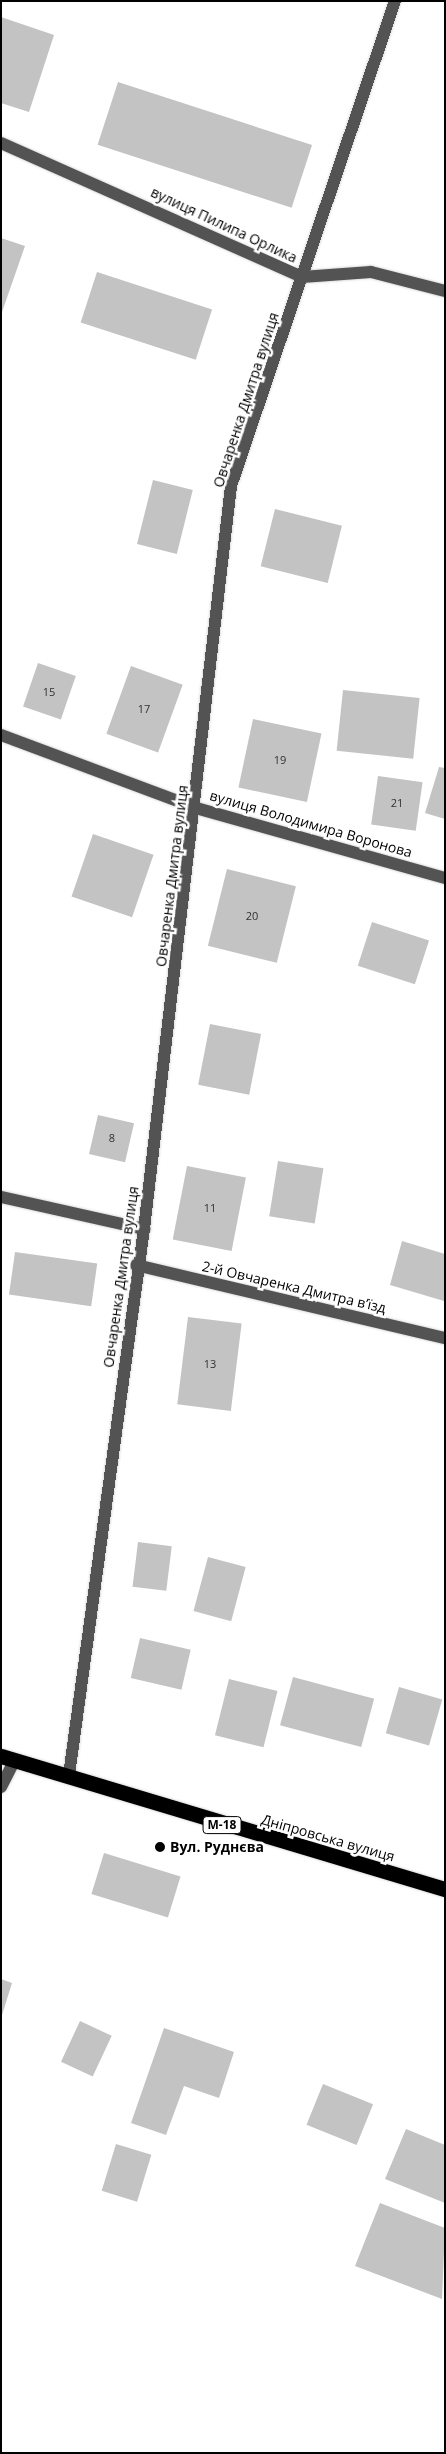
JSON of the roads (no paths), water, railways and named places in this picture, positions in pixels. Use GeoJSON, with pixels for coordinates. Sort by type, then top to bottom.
{"type":"FeatureCollection","features":[{"type":"Feature","properties":{"kind":"highway","name":"Дніпровська вулиця"},"geometry":{"type":"LineString","coordinates":[[8,1758],[445,1889]]}},
{"type":"Feature","properties":{"kind":"street","name":"Овчаренка Дмитра вулиця"},"geometry":{"type":"LineString","coordinates":[[69,1775],[136,1265],[144,1229],[196,808],[231,486],[395,1]]}},
{"type":"Feature","properties":{"kind":"street","name":"вулиця Пилипа Орлика"},"geometry":{"type":"LineString","coordinates":[[1,142],[302,277],[371,272],[445,291]]}},
{"type":"Feature","properties":{"kind":"street","name":"вулиця Володимира Воронова"},"geometry":{"type":"LineString","coordinates":[[1,734],[196,808],[445,878]]}},
{"type":"Feature","properties":{"kind":"street"},"geometry":{"type":"LineString","coordinates":[[1,1197],[144,1229]]}},
{"type":"Feature","properties":{"kind":"street","name":"2-й Овчаренка Дмитра в’їзд"},"geometry":{"type":"LineString","coordinates":[[136,1265],[445,1338]]}},
{"type":"Feature","properties":{"kind":"street"},"geometry":{"type":"LineString","coordinates":[[1,1787],[8,1758]]}},
{"type":"Feature","properties":{"kind":"place","name":"Вул. Руднєва"},"geometry":{"type":"Point","coordinates":[160,1847]}}]}
